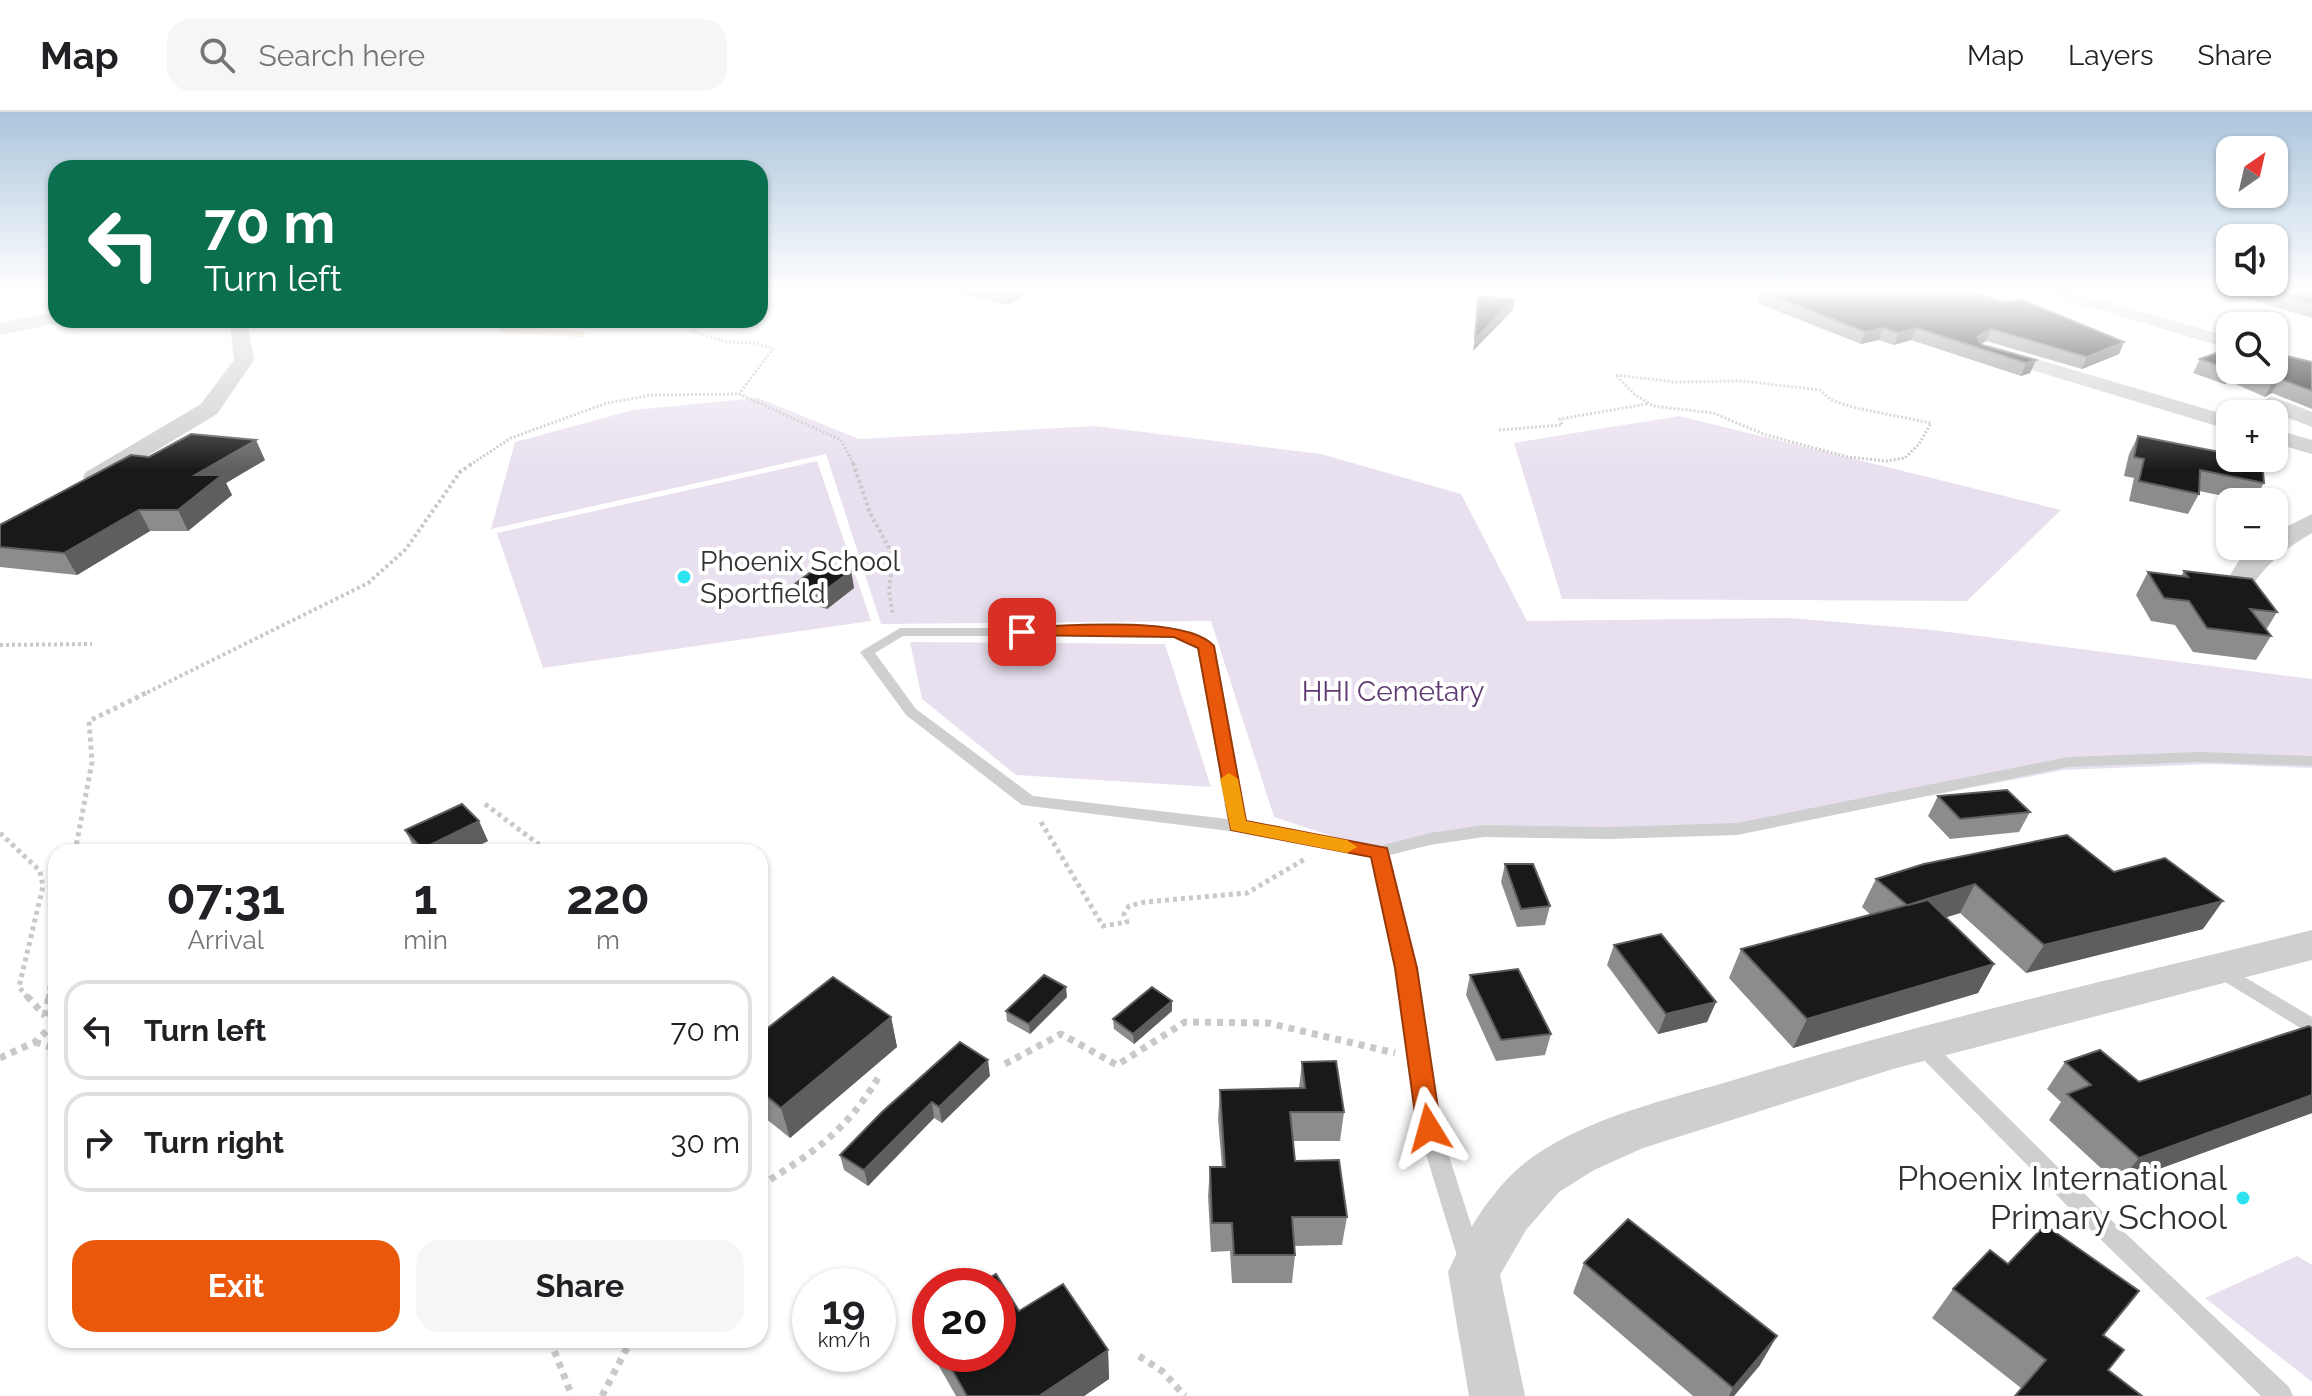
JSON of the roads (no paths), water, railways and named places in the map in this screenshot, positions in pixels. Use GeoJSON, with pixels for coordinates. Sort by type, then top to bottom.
{"type":"FeatureCollection","features":[{"type":"Feature","properties":{"kind":"street"},"geometry":{"type":"LineString","coordinates":[[72,491],[209,409],[244,360],[243,350]]}},
{"type":"Feature","properties":{"kind":"street"},"geometry":{"type":"LineString","coordinates":[[1985,350],[2216,419]]}},
{"type":"Feature","properties":{"kind":"street"},"geometry":{"type":"LineString","coordinates":[[2288,410],[2312,420]]}},
{"type":"Feature","properties":{"kind":"street"},"geometry":{"type":"LineString","coordinates":[[2288,440],[2312,447]]}},
{"type":"Feature","properties":{"kind":"street"},"geometry":{"type":"LineString","coordinates":[[2288,536],[2312,522]]}},
{"type":"Feature","properties":{"kind":"street"},"geometry":{"type":"LineString","coordinates":[[2241,581],[2254,560]]}},
{"type":"Feature","properties":{"kind":"street"},"geometry":{"type":"LineString","coordinates":[[1497,1396],[1474,1272],[1514,1206],[1555,1168],[1640,1129],[1836,1066],[1922,1045],[2041,1010],[2312,945]]}},
{"type":"Feature","properties":{"kind":"lane"},"geometry":{"type":"LineString","coordinates":[[1237,826],[1206,646],[1195,638],[1174,632],[900,632],[867,652],[911,712],[1028,801],[1237,826],[1380,852],[1430,839],[1484,831],[1609,833],[1737,829],[2068,762],[2200,757],[2312,761]]}},
{"type":"Feature","properties":{"kind":"lane"},"geometry":{"type":"LineString","coordinates":[[1380,852],[1406,968],[1429,1128],[1474,1272]]}},
{"type":"Feature","properties":{"kind":"lane"},"geometry":{"type":"LineString","coordinates":[[2219,969],[2312,1027]]}},
{"type":"Feature","properties":{"kind":"lane"},"geometry":{"type":"LineString","coordinates":[[1922,1045],[2099,1223],[2280,1396]]}},
{"type":"Feature","properties":{"kind":"place","name":"Phoenix School Sportfield"},"geometry":{"type":"Point","coordinates":[684,577]}},
{"type":"Feature","properties":{"kind":"place","name":"Phoenix International Primary School"},"geometry":{"type":"Point","coordinates":[2243,1198]}},
{"type":"Feature","properties":{"kind":"park label","name":"HHI Cemetary"},"geometry":{"type":"Point","coordinates":[1393,691]}}]}
